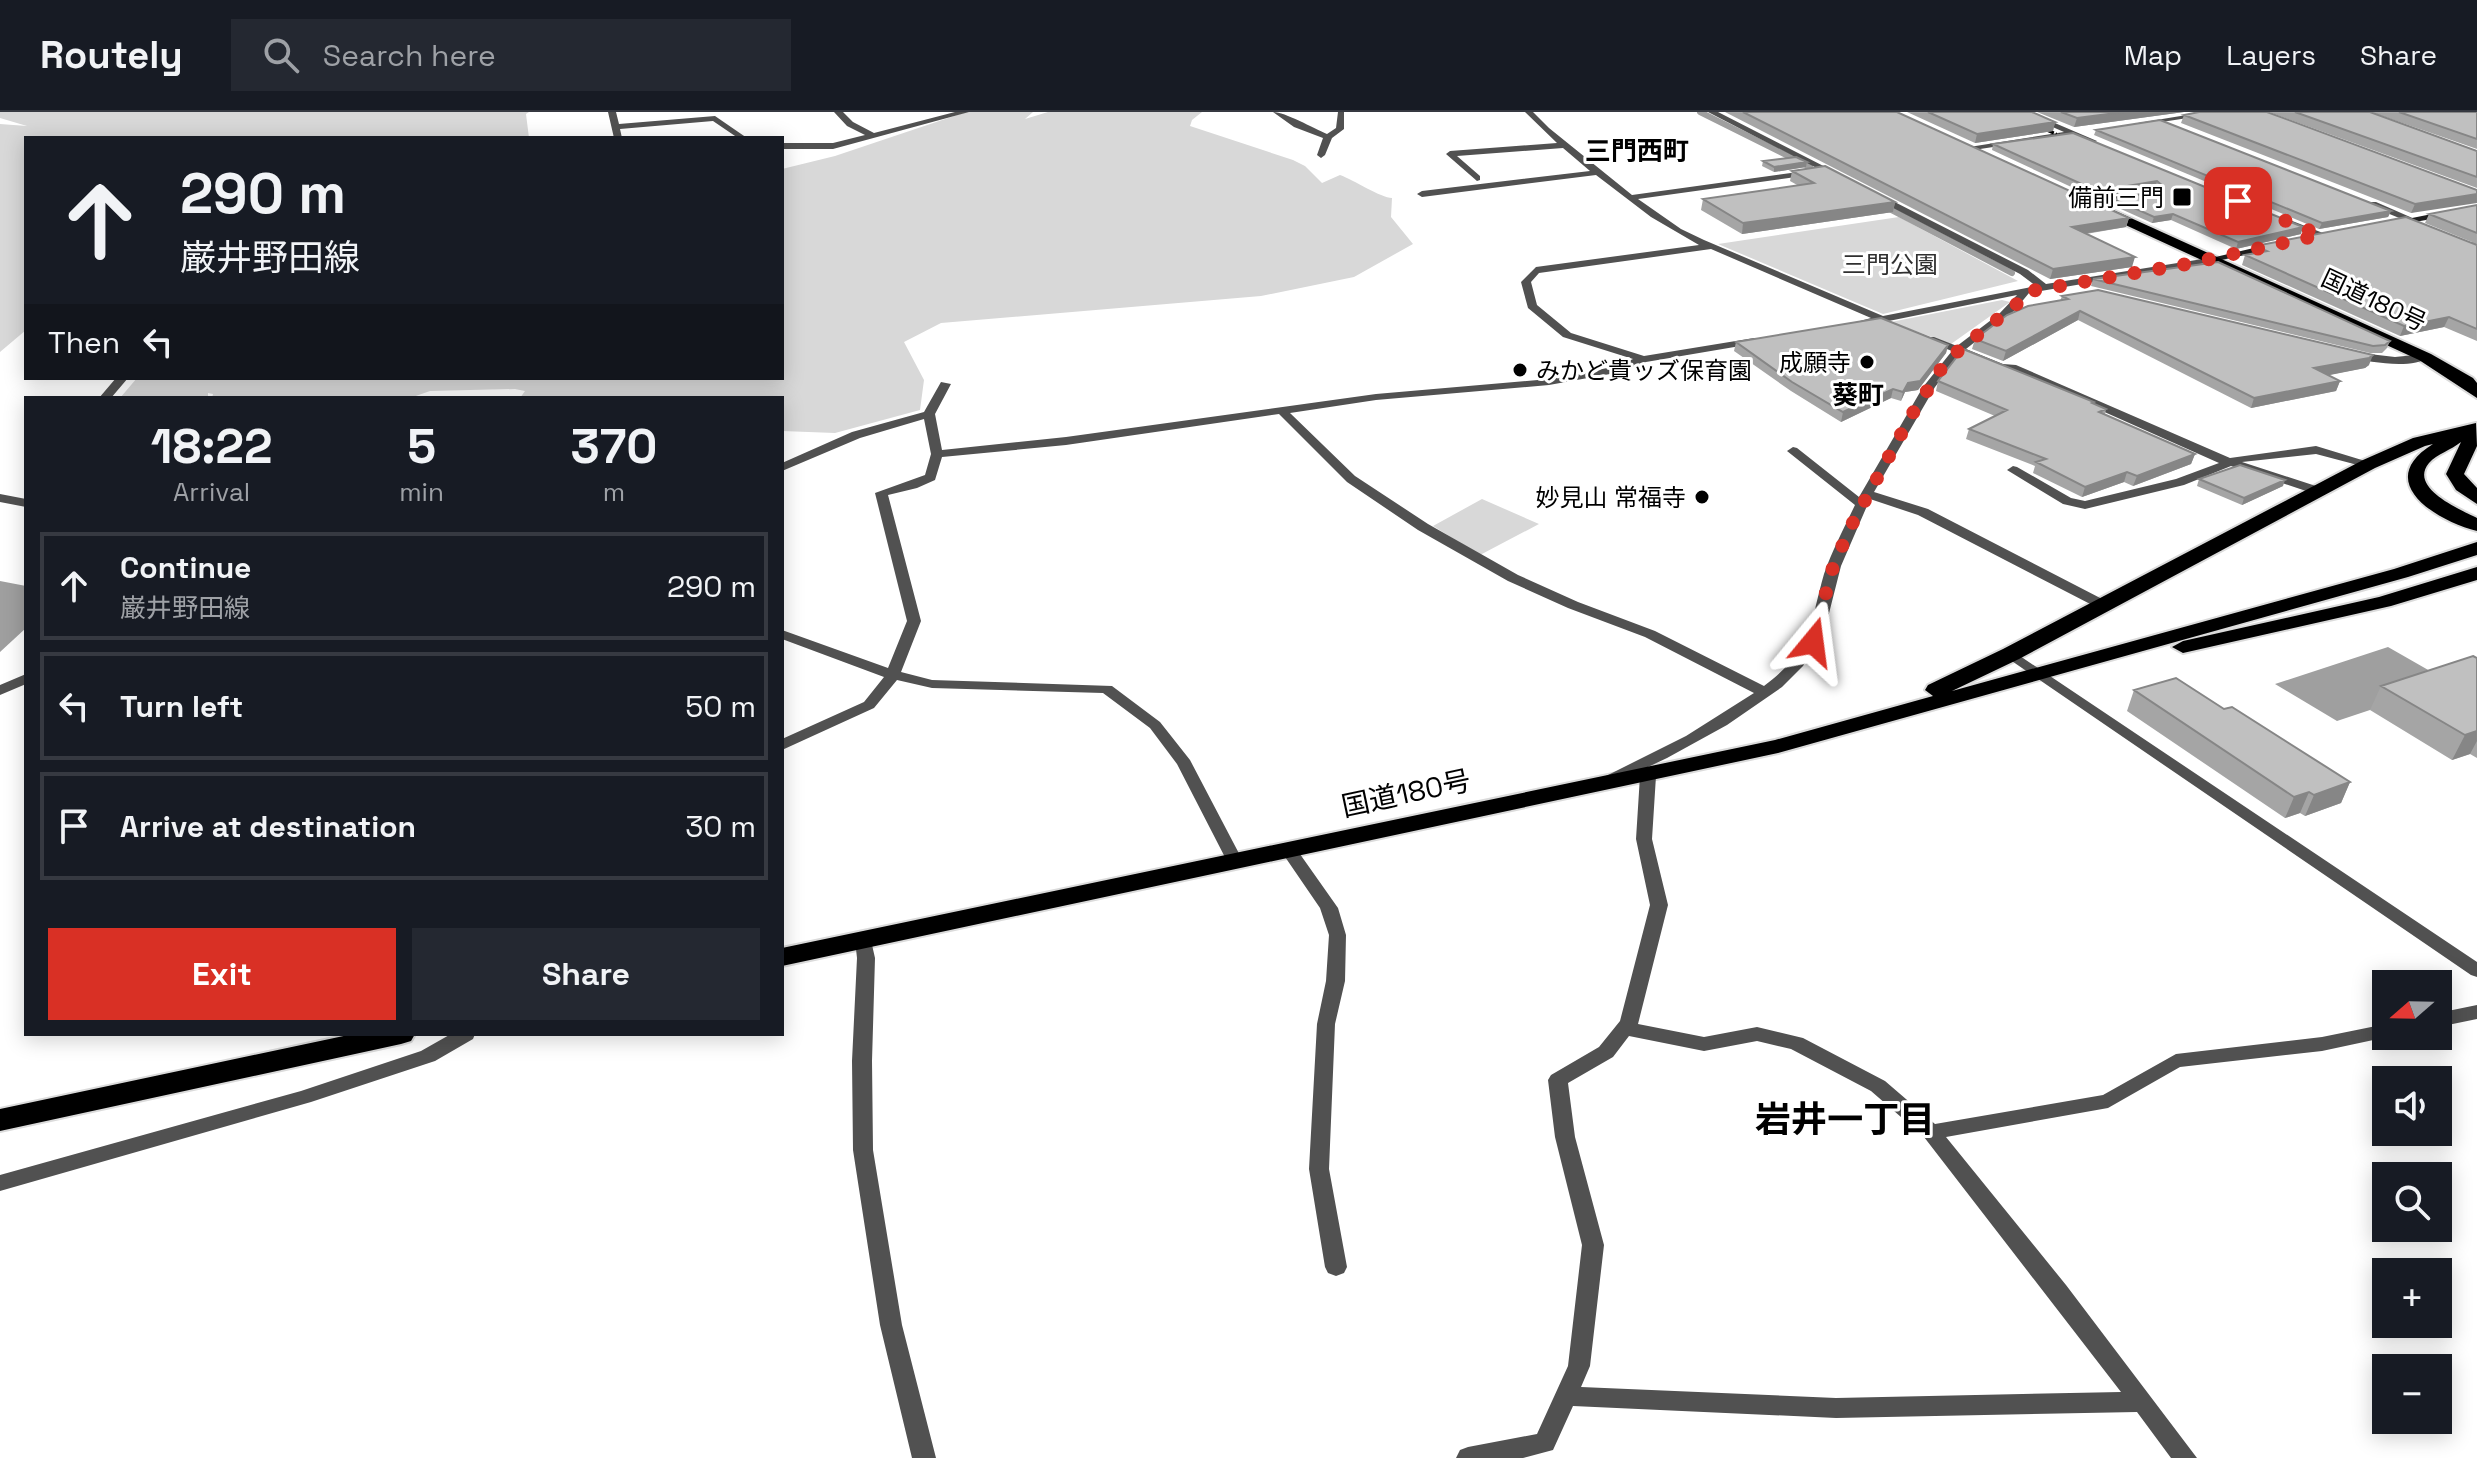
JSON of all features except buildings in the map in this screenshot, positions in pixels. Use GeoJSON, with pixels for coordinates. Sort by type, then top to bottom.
{"type":"FeatureCollection","features":[{"type":"Feature","properties":{"kind":"highway"},"geometry":{"type":"LineString","coordinates":[[1952,141],[1994,160]]}},
{"type":"Feature","properties":{"kind":"highway","name":"国道180号"},"geometry":{"type":"LineString","coordinates":[[2081,200],[2425,357],[2467,382],[2477,393]]}},
{"type":"Feature","properties":{"kind":"highway"},"geometry":{"type":"LineString","coordinates":[[1885,715],[2011,654],[2369,464],[2419,442],[2476,427]]}},
{"type":"Feature","properties":{"kind":"highway"},"geometry":{"type":"LineString","coordinates":[[2476,427],[2455,474],[2477,498]]}},
{"type":"Feature","properties":{"kind":"highway"},"geometry":{"type":"LineString","coordinates":[[2476,427],[2420,462],[2414,474],[2415,483],[2423,493],[2477,525]]}},
{"type":"Feature","properties":{"kind":"highway","name":"国道180号"},"geometry":{"type":"LineString","coordinates":[[784,957],[1648,776],[1778,746],[2401,573],[2477,548]]}},
{"type":"Feature","properties":{"kind":"highway","name":"国道180号"},"geometry":{"type":"LineString","coordinates":[[2039,674],[2195,645],[2333,614],[2477,573]]}},
{"type":"Feature","properties":{"kind":"highway"},"geometry":{"type":"LineString","coordinates":[[0,1120],[392,1036]]}},
{"type":"Feature","properties":{"kind":"main road"},"geometry":{"type":"LineString","coordinates":[[2376,226],[2477,208]]}},
{"type":"Feature","properties":{"kind":"main road"},"geometry":{"type":"LineString","coordinates":[[2297,240],[2334,233]]}},
{"type":"Feature","properties":{"kind":"main road"},"geometry":{"type":"LineString","coordinates":[[2212,259],[2282,244]]}},
{"type":"Feature","properties":{"kind":"street"},"geometry":{"type":"LineString","coordinates":[[612,112],[618,136]]}},
{"type":"Feature","properties":{"kind":"street"},"geometry":{"type":"LineString","coordinates":[[838,112],[850,124],[873,136]]}},
{"type":"Feature","properties":{"kind":"street"},"geometry":{"type":"LineString","coordinates":[[784,146],[817,148],[965,112]]}},
{"type":"Feature","properties":{"kind":"street"},"geometry":{"type":"LineString","coordinates":[[1277,112],[1297,125],[1328,137]]}},
{"type":"Feature","properties":{"kind":"street"},"geometry":{"type":"LineString","coordinates":[[1321,155],[1328,137],[1340,129],[1342,112]]}},
{"type":"Feature","properties":{"kind":"street"},"geometry":{"type":"LineString","coordinates":[[1529,112],[1633,197],[1671,225],[1710,246],[1881,320],[2002,367],[2012,367],[2228,461],[2318,491]]}},
{"type":"Feature","properties":{"kind":"street"},"geometry":{"type":"LineString","coordinates":[[1712,112],[1851,183]]}},
{"type":"Feature","properties":{"kind":"street"},"geometry":{"type":"LineString","coordinates":[[2022,112],[2102,145]]}},
{"type":"Feature","properties":{"kind":"street"},"geometry":{"type":"LineString","coordinates":[[2131,125],[2223,112]]}},
{"type":"Feature","properties":{"kind":"street"},"geometry":{"type":"LineString","coordinates":[[617,127],[715,118],[740,136]]}},
{"type":"Feature","properties":{"kind":"street"},"geometry":{"type":"LineString","coordinates":[[2160,121],[2175,127]]}},
{"type":"Feature","properties":{"kind":"street"},"geometry":{"type":"LineString","coordinates":[[1967,148],[2102,129]]}},
{"type":"Feature","properties":{"kind":"street"},"geometry":{"type":"LineString","coordinates":[[1477,178],[1450,154],[1566,145]]}},
{"type":"Feature","properties":{"kind":"street"},"geometry":{"type":"LineString","coordinates":[[1633,197],[1827,170]]}},
{"type":"Feature","properties":{"kind":"street"},"geometry":{"type":"LineString","coordinates":[[1422,194],[1600,172]]}},
{"type":"Feature","properties":{"kind":"street"},"geometry":{"type":"LineString","coordinates":[[1863,189],[2024,272],[2046,289]]}},
{"type":"Feature","properties":{"kind":"street"},"geometry":{"type":"LineString","coordinates":[[2081,200],[2141,195]]}},
{"type":"Feature","properties":{"kind":"street"},"geometry":{"type":"LineString","coordinates":[[2368,202],[2427,230]]}},
{"type":"Feature","properties":{"kind":"street"},"geometry":{"type":"LineString","coordinates":[[2277,217],[2320,235]]}},
{"type":"Feature","properties":{"kind":"street"},"geometry":{"type":"LineString","coordinates":[[1643,359],[1567,335],[1532,306],[1526,282],[1536,270],[1710,246]]}},
{"type":"Feature","properties":{"kind":"street"},"geometry":{"type":"LineString","coordinates":[[1855,324],[2212,259]]}},
{"type":"Feature","properties":{"kind":"street"},"geometry":{"type":"LineString","coordinates":[[2062,286],[2093,293]]}},
{"type":"Feature","properties":{"kind":"street"},"geometry":{"type":"LineString","coordinates":[[1604,783],[1700,737],[1790,670],[1813,642],[1832,570],[1911,416],[1941,369],[1959,350],[2018,303],[2025,292]]}},
{"type":"Feature","properties":{"kind":"street"},"geometry":{"type":"LineString","coordinates":[[937,454],[1066,441],[1376,397],[1571,379],[1621,369],[1643,359],[1760,341]]}},
{"type":"Feature","properties":{"kind":"street"},"geometry":{"type":"LineString","coordinates":[[2339,352],[2370,359],[2425,357]]}},
{"type":"Feature","properties":{"kind":"street"},"geometry":{"type":"LineString","coordinates":[[107,396],[120,380]]}},
{"type":"Feature","properties":{"kind":"street"},"geometry":{"type":"LineString","coordinates":[[784,744],[869,705],[893,675],[914,621],[881,493],[924,482],[935,470],[937,454],[929,414],[945,384]]}},
{"type":"Feature","properties":{"kind":"street"},"geometry":{"type":"LineString","coordinates":[[1281,410],[1351,479],[1423,527],[1513,578],[1650,634],[1763,692]]}},
{"type":"Feature","properties":{"kind":"street"},"geometry":{"type":"LineString","coordinates":[[784,466],[856,435],[929,414]]}},
{"type":"Feature","properties":{"kind":"street"},"geometry":{"type":"LineString","coordinates":[[2013,470],[2067,501],[2085,505],[2180,482],[2228,461],[2316,450],[2369,464]]}},
{"type":"Feature","properties":{"kind":"street"},"geometry":{"type":"LineString","coordinates":[[1793,451],[1866,500],[1923,512],[2101,604]]}},
{"type":"Feature","properties":{"kind":"street"},"geometry":{"type":"LineString","coordinates":[[0,498],[24,503]]}},
{"type":"Feature","properties":{"kind":"street"},"geometry":{"type":"LineString","coordinates":[[784,635],[893,675],[932,684],[1107,689],[1155,725],[1184,763],[1236,863]]}},
{"type":"Feature","properties":{"kind":"street"},"geometry":{"type":"LineString","coordinates":[[2011,654],[2477,971]]}},
{"type":"Feature","properties":{"kind":"street"},"geometry":{"type":"LineString","coordinates":[[0,691],[24,680]]}},
{"type":"Feature","properties":{"kind":"street"},"geometry":{"type":"LineString","coordinates":[[1468,1458],[1545,1443],[1579,1366],[1593,1245],[1565,1137],[1558,1080],[1606,1052],[1625,1028],[1659,905],[1644,839],[1648,776]]}},
{"type":"Feature","properties":{"kind":"street"},"geometry":{"type":"LineString","coordinates":[[1289,851],[1331,909],[1339,937],[1326,1024],[1319,1169],[1336,1267]]}},
{"type":"Feature","properties":{"kind":"street"},"geometry":{"type":"LineString","coordinates":[[864,940],[863,1150],[891,1325],[924,1458]]}},
{"type":"Feature","properties":{"kind":"street"},"geometry":{"type":"LineString","coordinates":[[2452,1017],[2477,1012]]}},
{"type":"Feature","properties":{"kind":"street"},"geometry":{"type":"LineString","coordinates":[[1625,1028],[1704,1044],[1757,1034],[1796,1043],[1878,1086],[1931,1132],[2185,1458]]}},
{"type":"Feature","properties":{"kind":"street"},"geometry":{"type":"LineString","coordinates":[[1931,1132],[2108,1101],[2176,1061],[2322,1044],[2372,1034]]}},
{"type":"Feature","properties":{"kind":"street"},"geometry":{"type":"LineString","coordinates":[[0,1183],[317,1092],[428,1056],[463,1036]]}},
{"type":"Feature","properties":{"kind":"street"},"geometry":{"type":"LineString","coordinates":[[1566,1396],[1836,1408],[2143,1402]]}},
{"type":"Feature","properties":{"kind":"green space"},"geometry":{"type":"Polygon","coordinates":[[[0,112],[529,112],[526,114],[529,136],[24,136],[24,332],[0,352],[0,124],[27,126],[0,118],[0,112]]]}},
{"type":"Feature","properties":{"kind":"green space"},"geometry":{"type":"Polygon","coordinates":[[[966,112],[1033,112],[1025,119],[1048,112],[1202,112],[1190,126],[1293,160],[1305,166],[1322,183],[1340,175],[1392,198],[1391,217],[1413,244],[1354,277],[1261,296],[941,323],[904,342],[924,380],[920,410],[835,433],[784,431],[784,396],[521,396],[525,391],[515,389],[430,391],[416,396],[212,396],[208,393],[208,396],[122,396],[135,380],[784,380],[784,169],[835,156],[966,112]]]}},
{"type":"Feature","properties":{"kind":"green space","name":"三門公園"},"geometry":{"type":"Polygon","coordinates":[[[1899,217],[2018,281],[1883,314],[1718,244],[1899,217]]]}},
{"type":"Feature","properties":{"kind":"green space"},"geometry":{"type":"Polygon","coordinates":[[[2002,300],[2010,302],[1951,344],[1891,322],[2002,300]]]}},
{"type":"Feature","properties":{"kind":"green space"},"geometry":{"type":"Polygon","coordinates":[[[1482,499],[1539,524],[1480,555],[1433,526],[1482,499]]]}},
{"type":"Feature","properties":{"kind":"shaded area"},"geometry":{"type":"Polygon","coordinates":[[[0,581],[24,586],[24,630],[0,652],[0,581]]]}},
{"type":"Feature","properties":{"kind":"shaded area"},"geometry":{"type":"Polygon","coordinates":[[[2388,647],[2451,683],[2337,721],[2275,684],[2388,647]]]}},
{"type":"Feature","properties":{"kind":"waterway"},"geometry":{"type":"LineString","coordinates":[[1700,112],[1810,167]]}},
{"type":"Feature","properties":{"kind":"waterway"},"geometry":{"type":"LineString","coordinates":[[1882,205],[2012,273]]}},
{"type":"Feature","properties":{"kind":"railway"},"geometry":{"type":"LineString","coordinates":[[2003,112],[2078,143]]}},
{"type":"Feature","properties":{"kind":"place","name":"備前三門"},"geometry":{"type":"Point","coordinates":[2182,197]}},
{"type":"Feature","properties":{"kind":"place","name":"成願寺"},"geometry":{"type":"Point","coordinates":[1867,362]}},
{"type":"Feature","properties":{"kind":"place","name":"みかど貴ッズ保育園"},"geometry":{"type":"Point","coordinates":[1520,370]}},
{"type":"Feature","properties":{"kind":"place","name":"妙見山 常福寺"},"geometry":{"type":"Point","coordinates":[1702,497]}},
{"type":"Feature","properties":{"kind":"district","name":"三門西町"},"geometry":{"type":"Point","coordinates":[1637,151]}},
{"type":"Feature","properties":{"kind":"district","name":"葵町"},"geometry":{"type":"Point","coordinates":[1858,395]}},
{"type":"Feature","properties":{"kind":"district","name":"岩井一丁目"},"geometry":{"type":"Point","coordinates":[1845,1120]}},
{"type":"Feature","properties":{"kind":"route"},"geometry":{"type":"LineString","coordinates":[[1813,642],[1832,570],[1850,528],[1911,416],[1941,369],[1959,350],[2018,303],[2025,292],[2187,264],[2320,235],[2238,201]]}}]}
